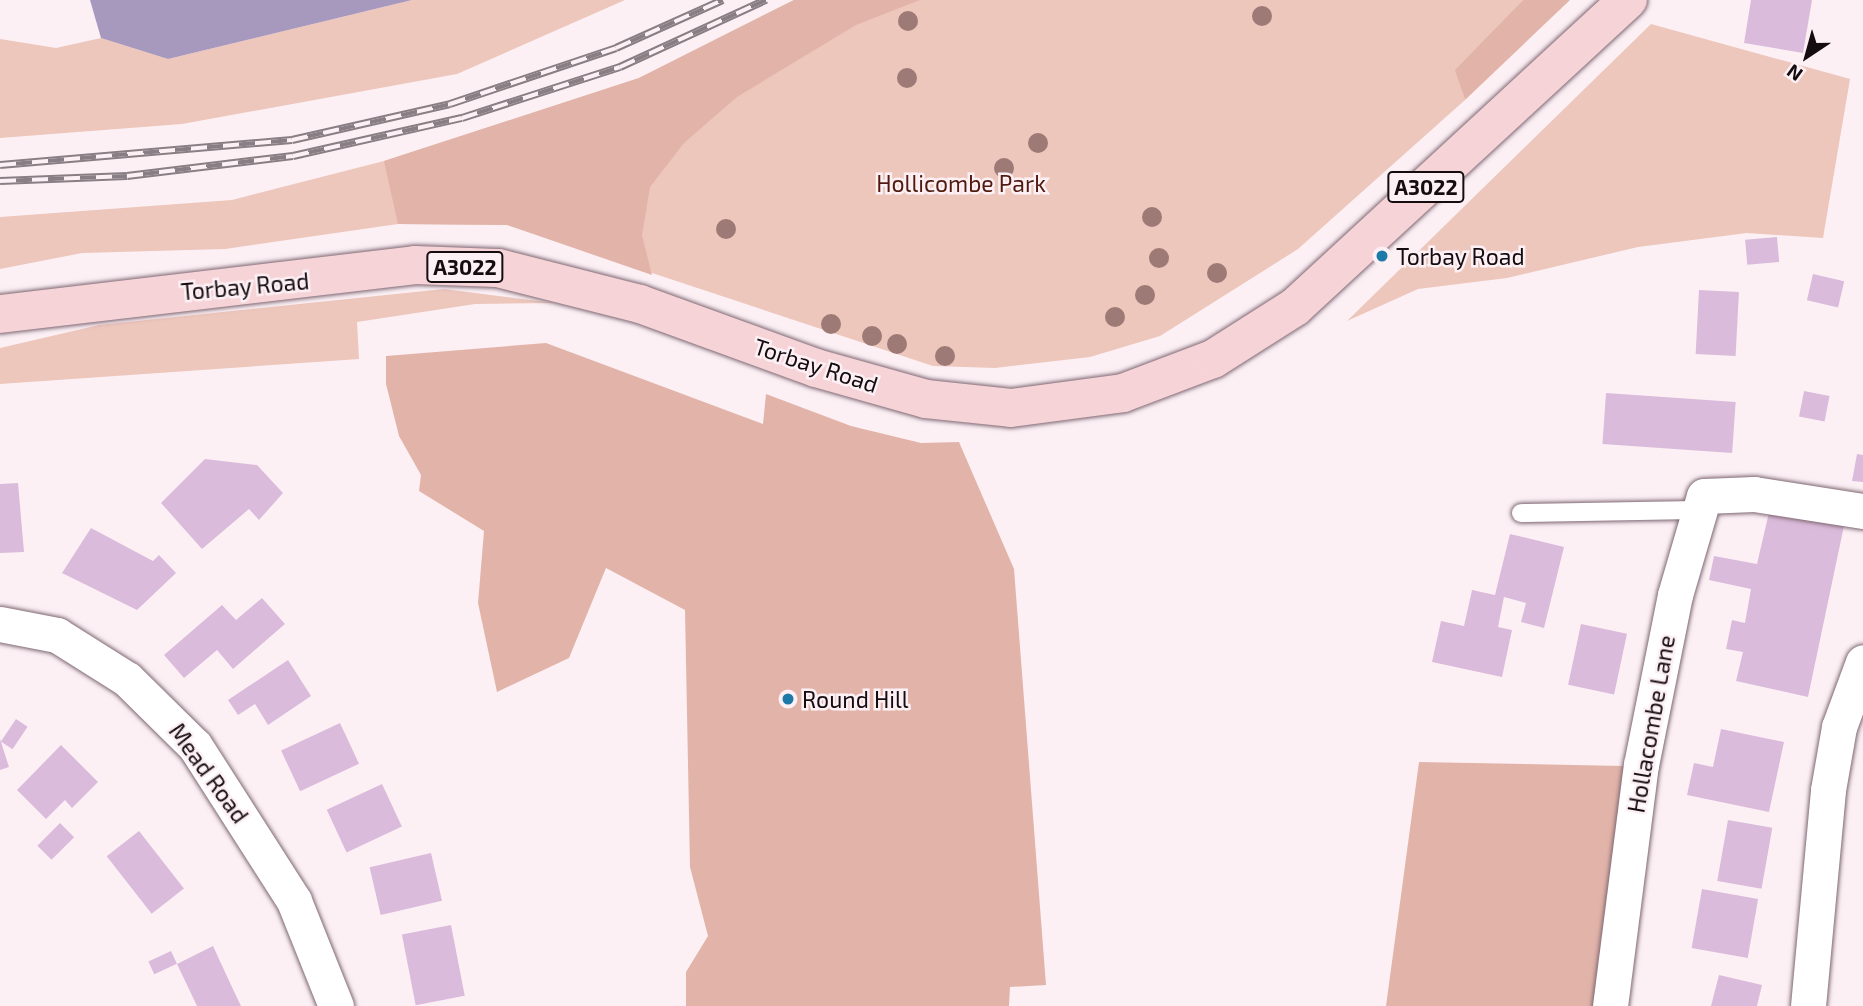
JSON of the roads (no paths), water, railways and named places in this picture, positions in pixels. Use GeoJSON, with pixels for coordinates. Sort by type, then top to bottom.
{"type":"FeatureCollection","features":[{"type":"Feature","properties":{"kind":"main road","name":"Torbay Road"},"geometry":{"type":"LineString","coordinates":[[0,314],[415,265],[498,268],[640,304],[816,368],[926,399],[1012,408],[1123,393],[1213,359],[1295,307],[1629,0]]}},
{"type":"Feature","properties":{"kind":"street"},"geometry":{"type":"LineString","coordinates":[[1700,510],[1704,496],[1754,494],[1863,511]]}},
{"type":"Feature","properties":{"kind":"street","name":"Hollacombe Lane"},"geometry":{"type":"LineString","coordinates":[[1610,1006],[1641,765],[1700,510]]}},
{"type":"Feature","properties":{"kind":"street","name":"Mead Road"},"geometry":{"type":"LineString","coordinates":[[0,624],[57,635],[127,679],[195,746],[294,901],[336,1006]]}},
{"type":"Feature","properties":{"kind":"street"},"geometry":{"type":"LineString","coordinates":[[1808,1006],[1828,790],[1839,727],[1863,662]]}},
{"type":"Feature","properties":{"kind":"lane"},"geometry":{"type":"LineString","coordinates":[[1521,513],[1700,510]]}},
{"type":"Feature","properties":{"kind":"railway"},"geometry":{"type":"LineString","coordinates":[[0,165],[292,140],[450,104],[616,48],[723,0]]}},
{"type":"Feature","properties":{"kind":"railway"},"geometry":{"type":"LineString","coordinates":[[0,181],[127,176],[293,156],[462,118],[620,67],[766,0]]}},
{"type":"Feature","properties":{"kind":"place","name":"Torbay Road"},"geometry":{"type":"Point","coordinates":[1382,256]}},
{"type":"Feature","properties":{"kind":"place","name":"Round Hill"},"geometry":{"type":"Point","coordinates":[788,699]}},
{"type":"Feature","properties":{"kind":"park label","name":"Hollicombe Park"},"geometry":{"type":"Point","coordinates":[961,183]}}]}
